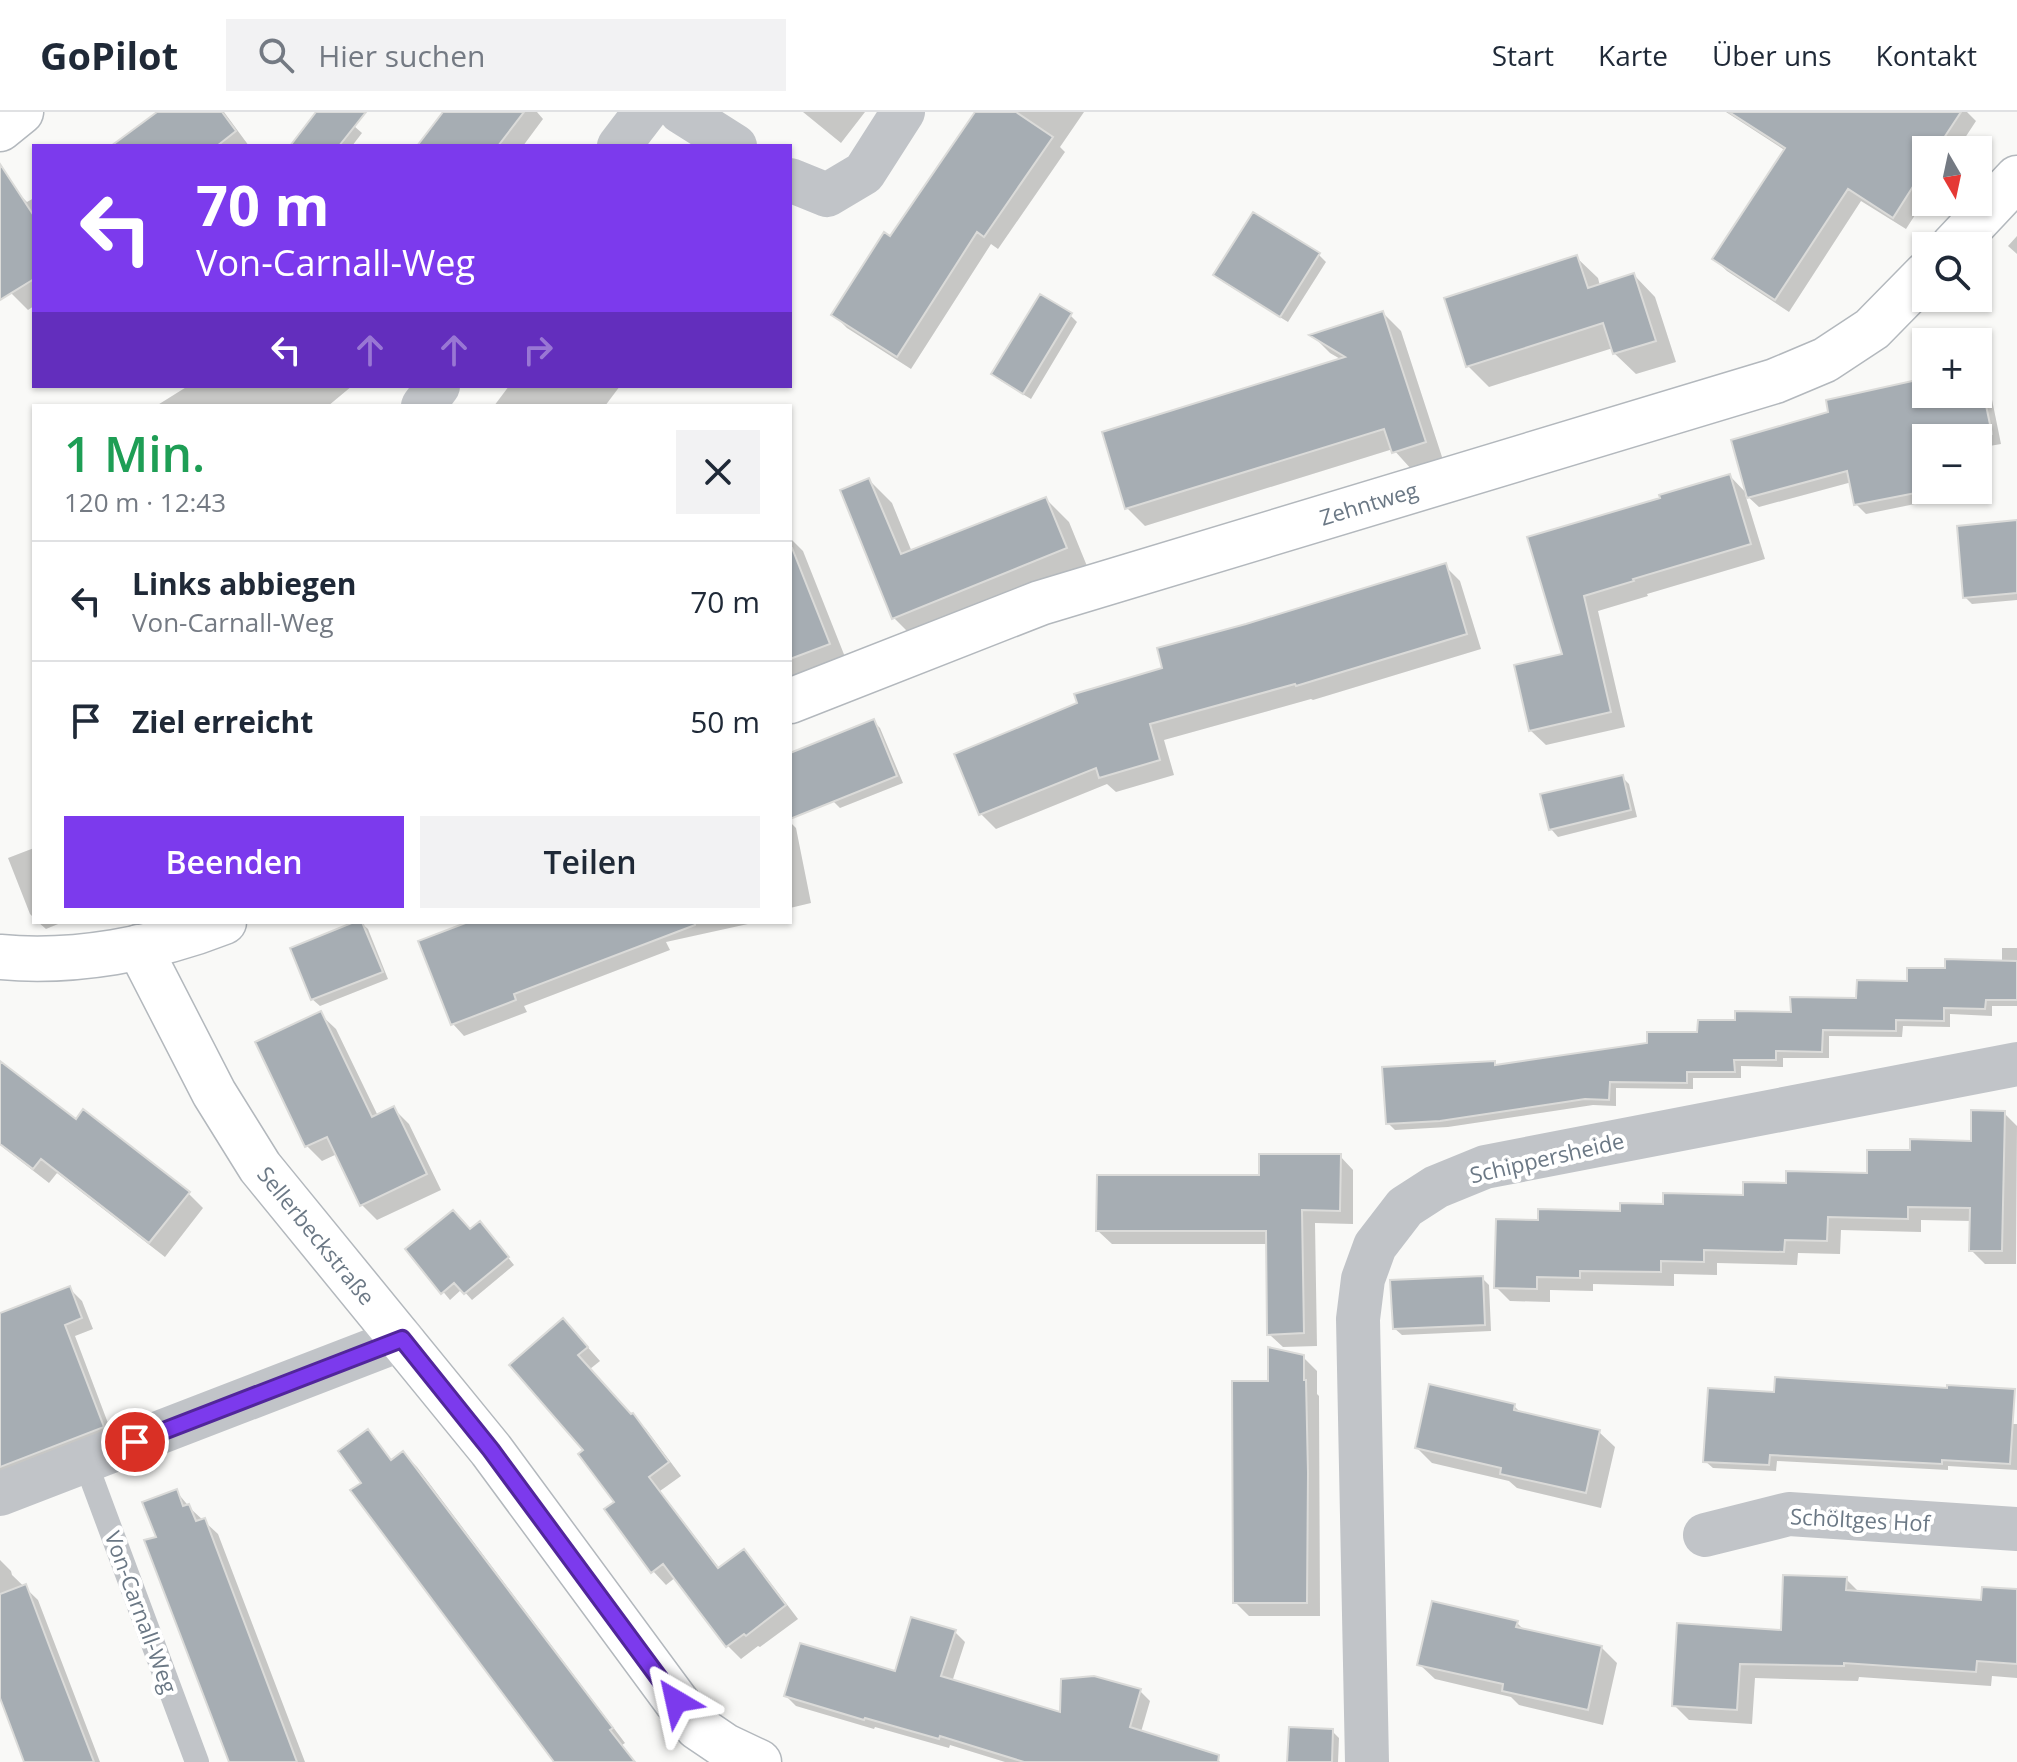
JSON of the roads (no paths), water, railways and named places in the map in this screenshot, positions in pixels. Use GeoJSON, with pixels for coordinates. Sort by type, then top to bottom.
{"type":"FeatureCollection","features":[{"type":"Feature","properties":{"kind":"street"},"geometry":{"type":"LineString","coordinates":[[0,129],[21,112]]}},
{"type":"Feature","properties":{"kind":"street"},"geometry":{"type":"LineString","coordinates":[[621,144],[645,112]]}},
{"type":"Feature","properties":{"kind":"street"},"geometry":{"type":"LineString","coordinates":[[681,112],[732,144]]}},
{"type":"Feature","properties":{"kind":"street"},"geometry":{"type":"LineString","coordinates":[[792,181],[827,195],[864,173],[903,112]]}},
{"type":"Feature","properties":{"kind":"street"},"geometry":{"type":"LineString","coordinates":[[1966,232],[2017,178]]}},
{"type":"Feature","properties":{"kind":"street","name":"Zehntweg"},"geometry":{"type":"LineString","coordinates":[[792,700],[1040,603],[1775,381],[1825,360],[1872,329],[1912,288]]}},
{"type":"Feature","properties":{"kind":"street"},"geometry":{"type":"LineString","coordinates":[[0,957],[20,959],[93,955],[188,936],[219,924]]}},
{"type":"Feature","properties":{"kind":"street","name":"Sellerbeckstraße"},"geometry":{"type":"LineString","coordinates":[[139,947],[214,1093],[260,1167],[491,1450],[697,1727],[737,1757]]}},
{"type":"Feature","properties":{"kind":"street","name":"Schippersheide"},"geometry":{"type":"LineString","coordinates":[[1367,1762],[1358,1319],[1363,1279],[1375,1246],[1405,1207],[1436,1187],[1485,1167],[2017,1064]]}},
{"type":"Feature","properties":{"kind":"street"},"geometry":{"type":"LineString","coordinates":[[0,1494],[402,1339]]}},
{"type":"Feature","properties":{"kind":"street","name":"Schöltges Hof"},"geometry":{"type":"LineString","coordinates":[[1705,1535],[1789,1514],[2017,1529]]}},
{"type":"Feature","properties":{"kind":"lane","name":"Von-Carnall-Weg"},"geometry":{"type":"LineString","coordinates":[[85,1461],[197,1762]]}}]}
